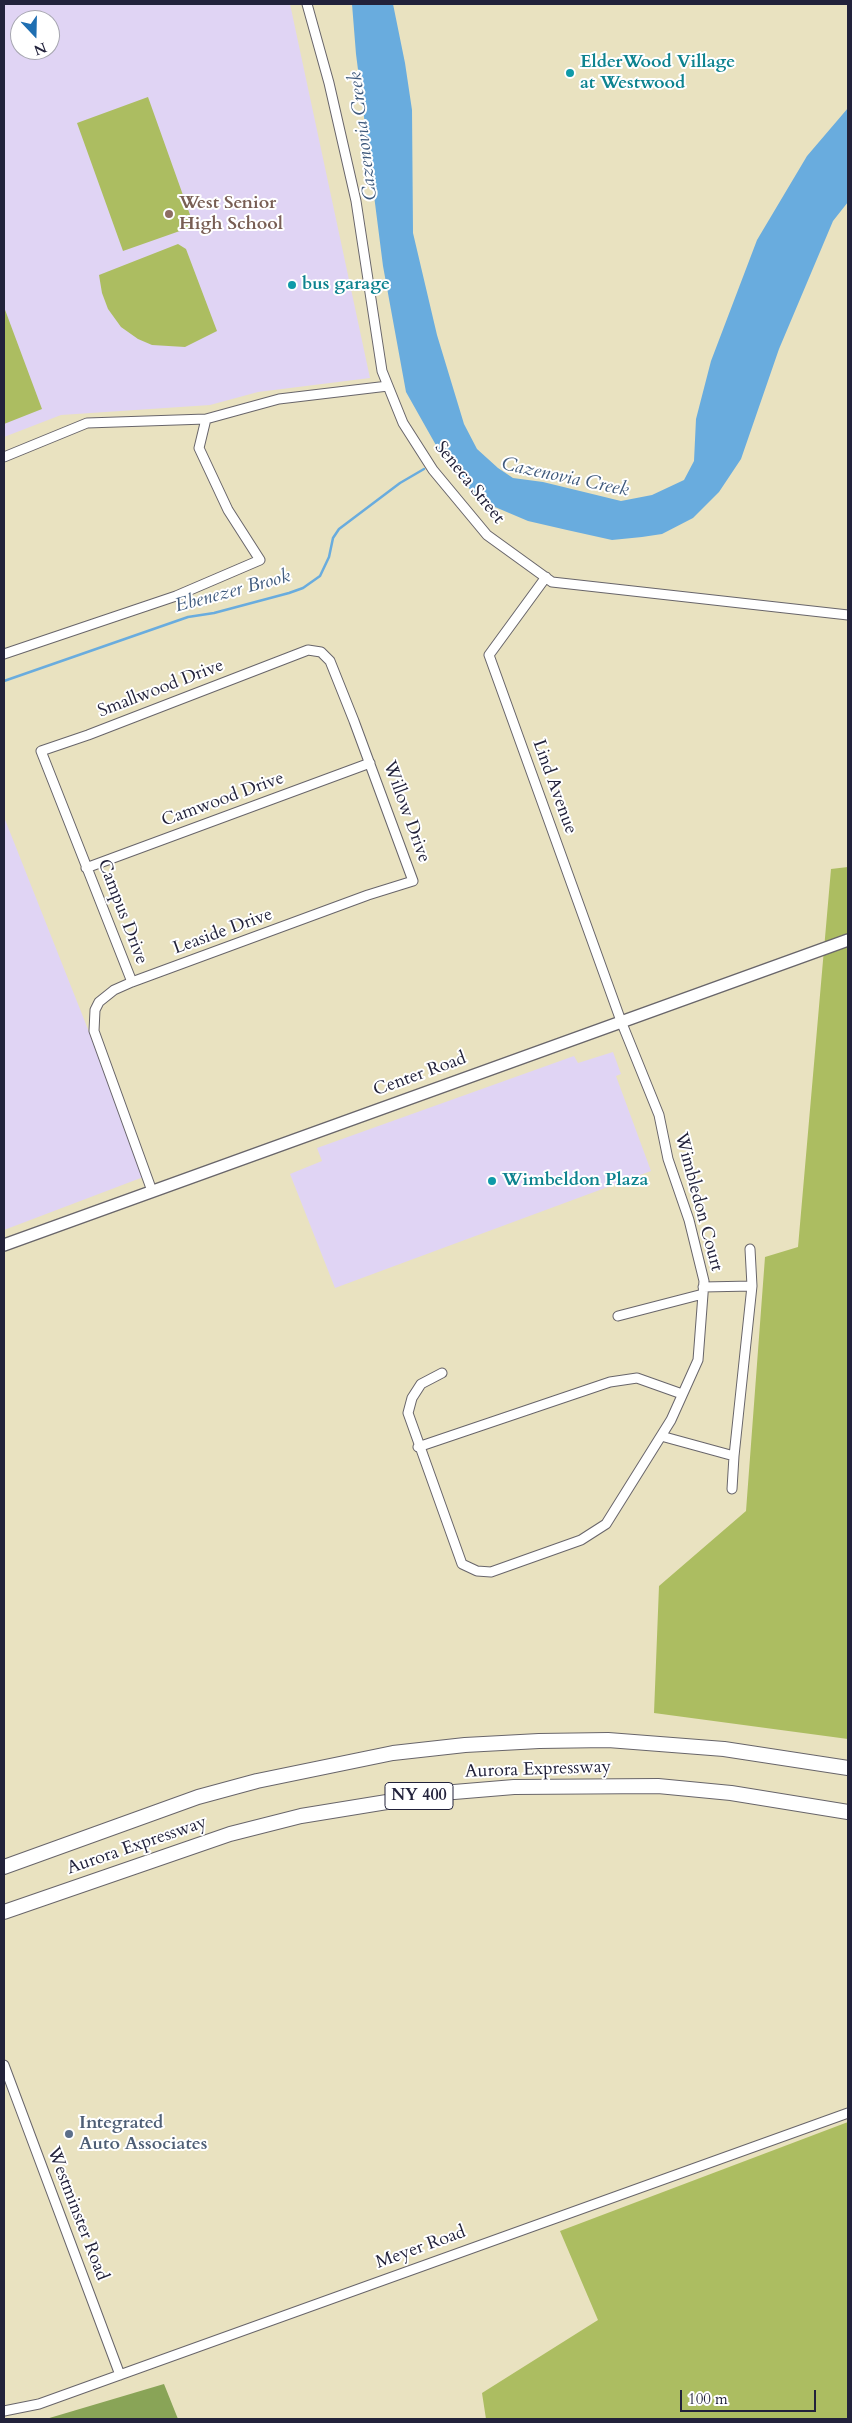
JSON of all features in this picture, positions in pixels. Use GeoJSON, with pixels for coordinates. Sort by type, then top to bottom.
{"type":"FeatureCollection","features":[{"type":"Feature","properties":{"kind":"highway","name":"Aurora Expressway"},"geometry":{"type":"LineString","coordinates":[[4,1867],[198,1797],[310,1769],[411,1751],[539,1741],[608,1740],[724,1749],[848,1768]]}},
{"type":"Feature","properties":{"kind":"highway","name":"Aurora Expressway"},"geometry":{"type":"LineString","coordinates":[[4,1912],[230,1834],[301,1816],[442,1793],[514,1787],[658,1786],[740,1794],[848,1812]]}},
{"type":"Feature","properties":{"kind":"main road","name":"Center Road"},"geometry":{"type":"LineString","coordinates":[[4,1245],[848,940]]}},
{"type":"Feature","properties":{"kind":"street","name":"Seneca Street"},"geometry":{"type":"LineString","coordinates":[[307,4],[329,84],[356,201],[382,371],[404,423],[433,470],[487,535],[552,582],[848,615]]}},
{"type":"Feature","properties":{"kind":"street"},"geometry":{"type":"LineString","coordinates":[[4,457],[87,423],[206,420],[279,399],[388,386]]}},
{"type":"Feature","properties":{"kind":"street"},"geometry":{"type":"LineString","coordinates":[[4,654],[176,596],[260,560],[228,510],[199,448],[206,420]]}},
{"type":"Feature","properties":{"kind":"street","name":"Lind Avenue"},"geometry":{"type":"LineString","coordinates":[[546,577],[489,655],[621,1021]]}},
{"type":"Feature","properties":{"kind":"street","name":"Smallwood Drive"},"geometry":{"type":"LineString","coordinates":[[60,800],[41,751],[88,735],[308,650],[321,652],[326,656],[333,669]]}},
{"type":"Feature","properties":{"kind":"street","name":"Willow Drive"},"geometry":{"type":"LineString","coordinates":[[326,911],[413,881],[333,669]]}},
{"type":"Feature","properties":{"kind":"street","name":"Camwood Drive"},"geometry":{"type":"LineString","coordinates":[[86,868],[370,763]]}},
{"type":"Feature","properties":{"kind":"street","name":"Campus Drive"},"geometry":{"type":"LineString","coordinates":[[60,800],[132,982],[114,990],[99,1002],[95,1010],[94,1031],[152,1190]]}},
{"type":"Feature","properties":{"kind":"street","name":"Leaside Drive"},"geometry":{"type":"LineString","coordinates":[[132,982],[326,911]]}},
{"type":"Feature","properties":{"kind":"street","name":"Wimbledon Court"},"geometry":{"type":"LineString","coordinates":[[442,1373],[421,1384],[412,1398],[408,1413],[418,1447],[462,1564],[478,1571],[491,1572],[581,1540],[606,1524],[661,1436],[698,1360],[703,1290],[689,1220],[668,1159],[659,1115],[621,1021]]}},
{"type":"Feature","properties":{"kind":"street"},"geometry":{"type":"LineString","coordinates":[[732,1489],[752,1286],[750,1249]]}},
{"type":"Feature","properties":{"kind":"street"},"geometry":{"type":"LineString","coordinates":[[618,1316],[703,1290],[752,1286]]}},
{"type":"Feature","properties":{"kind":"street"},"geometry":{"type":"LineString","coordinates":[[418,1447],[610,1382],[637,1378],[682,1394]]}},
{"type":"Feature","properties":{"kind":"street"},"geometry":{"type":"LineString","coordinates":[[661,1436],[734,1456]]}},
{"type":"Feature","properties":{"kind":"street","name":"Westminster Road"},"geometry":{"type":"LineString","coordinates":[[4,2065],[120,2375]]}},
{"type":"Feature","properties":{"kind":"street","name":"Meyer Road"},"geometry":{"type":"LineString","coordinates":[[4,2411],[39,2404],[848,2113]]}},
{"type":"Feature","properties":{"kind":"shaded area","name":"West Senior High School"},"geometry":{"type":"Polygon","coordinates":[[[4,4],[290,4],[370,378],[258,392],[210,405],[61,415],[4,437],[4,4]]]}},
{"type":"Feature","properties":{"kind":"shaded area"},"geometry":{"type":"Polygon","coordinates":[[[4,817],[146,1176],[4,1230],[4,817]]]}},
{"type":"Feature","properties":{"kind":"shaded area"},"geometry":{"type":"Polygon","coordinates":[[[613,1052],[621,1074],[616,1076],[651,1171],[335,1288],[290,1174],[322,1161],[317,1148],[574,1056],[578,1063],[613,1052]]]}},
{"type":"Feature","properties":{"kind":"green space"},"geometry":{"type":"Polygon","coordinates":[[[148,97],[194,226],[123,251],[77,123],[148,97]]]}},
{"type":"Feature","properties":{"kind":"green space"},"geometry":{"type":"Polygon","coordinates":[[[178,244],[186,249],[217,331],[185,347],[152,345],[138,339],[121,327],[108,309],[102,293],[99,275],[178,244]]]}},
{"type":"Feature","properties":{"kind":"green space"},"geometry":{"type":"Polygon","coordinates":[[[4,307],[42,409],[4,424],[4,307]]]}},
{"type":"Feature","properties":{"kind":"green space"},"geometry":{"type":"Polygon","coordinates":[[[848,867],[848,1739],[654,1713],[659,1586],[746,1511],[765,1257],[798,1247],[831,869],[848,867]]]}},
{"type":"Feature","properties":{"kind":"green space"},"geometry":{"type":"Polygon","coordinates":[[[848,2122],[848,2419],[486,2419],[482,2393],[598,2320],[560,2231],[848,2122]]]}},
{"type":"Feature","properties":{"kind":"green space"},"geometry":{"type":"Polygon","coordinates":[[[164,2384],[178,2419],[46,2419],[164,2384]]]}},
{"type":"Feature","properties":{"kind":"water"},"geometry":{"type":"Polygon","coordinates":[[[352,4],[393,4],[412,110],[413,233],[437,335],[464,424],[477,449],[498,468],[513,478],[543,482],[621,501],[652,495],[684,480],[694,461],[696,419],[711,361],[757,240],[807,156],[848,108],[848,202],[833,221],[779,349],[741,459],[719,492],[693,518],[662,534],[612,540],[567,530],[528,521],[495,507],[467,487],[446,463],[406,392],[383,266],[356,54],[352,4]]]}},
{"type":"Feature","properties":{"kind":"waterway","name":"Ebenezer Brook"},"geometry":{"type":"LineString","coordinates":[[4,681],[188,617],[214,613],[303,588],[320,576],[329,557],[333,538],[339,529],[400,483],[424,469]]}},
{"type":"Feature","properties":{"kind":"place","name":"ElderWood Village at Westwood"},"geometry":{"type":"Point","coordinates":[570,73]}},
{"type":"Feature","properties":{"kind":"place","name":"West Senior High School"},"geometry":{"type":"Point","coordinates":[169,214]}},
{"type":"Feature","properties":{"kind":"place","name":"bus garage"},"geometry":{"type":"Point","coordinates":[292,285]}},
{"type":"Feature","properties":{"kind":"place","name":"Wimbeldon Plaza"},"geometry":{"type":"Point","coordinates":[492,1181]}},
{"type":"Feature","properties":{"kind":"place","name":"Integrated Auto Associates"},"geometry":{"type":"Point","coordinates":[69,2134]}},
{"type":"Feature","properties":{"kind":"water label","name":"Cazenovia Creek"},"geometry":{"type":"Point","coordinates":[364,136]}},
{"type":"Feature","properties":{"kind":"water label","name":"Cazenovia Creek"},"geometry":{"type":"Point","coordinates":[565,478]}}]}
